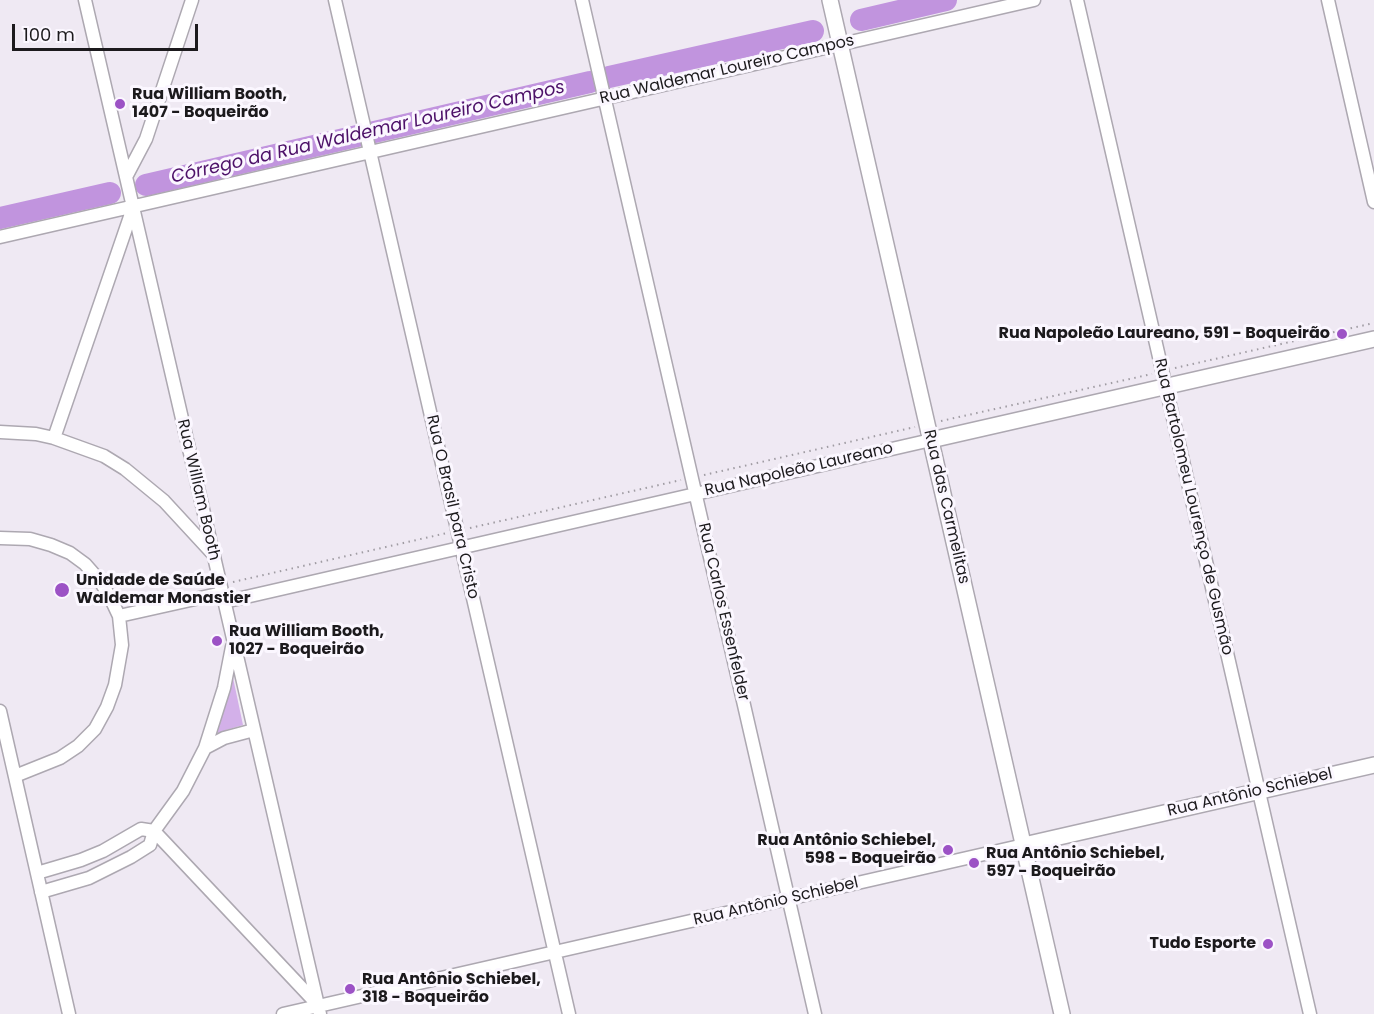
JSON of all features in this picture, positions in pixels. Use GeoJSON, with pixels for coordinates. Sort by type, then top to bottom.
{"type":"FeatureCollection","features":[{"type":"Feature","properties":{"kind":"street","name":"Rua William Booth"},"geometry":{"type":"LineString","coordinates":[[85,0],[223,598],[322,1011]]}},
{"type":"Feature","properties":{"kind":"street"},"geometry":{"type":"LineString","coordinates":[[126,177],[146,139],[192,0]]}},
{"type":"Feature","properties":{"kind":"street","name":"Rua O Brasil para Cristo"},"geometry":{"type":"LineString","coordinates":[[335,0],[569,1014]]}},
{"type":"Feature","properties":{"kind":"street","name":"Rua Carlos Essenfelder"},"geometry":{"type":"LineString","coordinates":[[582,0],[815,1014]]}},
{"type":"Feature","properties":{"kind":"street","name":"Rua das Carmelitas"},"geometry":{"type":"LineString","coordinates":[[830,0],[1062,1014]]}},
{"type":"Feature","properties":{"kind":"street","name":"Rua Waldemar Loureiro Campos"},"geometry":{"type":"LineString","coordinates":[[0,237],[1034,0]]}},
{"type":"Feature","properties":{"kind":"street","name":"Rua Bartolomeu Lourenço de Gusmão"},"geometry":{"type":"LineString","coordinates":[[1077,0],[1310,1014]]}},
{"type":"Feature","properties":{"kind":"street"},"geometry":{"type":"LineString","coordinates":[[1328,0],[1374,202]]}},
{"type":"Feature","properties":{"kind":"street"},"geometry":{"type":"LineString","coordinates":[[54,438],[133,207]]}},
{"type":"Feature","properties":{"kind":"street","name":"Rua Napoleão Laureano"},"geometry":{"type":"LineString","coordinates":[[119,616],[223,598],[462,548],[1374,339]]}},
{"type":"Feature","properties":{"kind":"street"},"geometry":{"type":"LineString","coordinates":[[0,432],[27,433],[54,438],[104,456],[125,469],[165,501],[213,555]]}},
{"type":"Feature","properties":{"kind":"street"},"geometry":{"type":"LineString","coordinates":[[0,538],[30,539],[51,545],[85,564],[100,581],[119,616],[122,645],[115,685],[107,707],[95,729],[78,746],[60,758],[15,776]]}},
{"type":"Feature","properties":{"kind":"street"},"geometry":{"type":"LineString","coordinates":[[41,892],[89,878],[112,868],[150,845],[154,831],[183,791],[205,748],[224,688],[233,640]]}},
{"type":"Feature","properties":{"kind":"street"},"geometry":{"type":"LineString","coordinates":[[0,711],[69,1014]]}},
{"type":"Feature","properties":{"kind":"street"},"geometry":{"type":"LineString","coordinates":[[205,748],[224,738],[254,730]]}},
{"type":"Feature","properties":{"kind":"street","name":"Rua Antônio Schiebel"},"geometry":{"type":"LineString","coordinates":[[283,1014],[322,1011],[555,952],[1374,765]]}},
{"type":"Feature","properties":{"kind":"street"},"geometry":{"type":"LineString","coordinates":[[37,873],[58,868],[103,851],[141,830],[154,831],[322,1011]]}},
{"type":"Feature","properties":{"kind":"street"},"geometry":{"type":"LineString","coordinates":[[103,851],[112,868]]}},
{"type":"Feature","properties":{"kind":"path"},"geometry":{"type":"LineString","coordinates":[[1178,368],[1374,323]]}},
{"type":"Feature","properties":{"kind":"path"},"geometry":{"type":"LineString","coordinates":[[944,421],[1148,375]]}},
{"type":"Feature","properties":{"kind":"path"},"geometry":{"type":"LineString","coordinates":[[704,475],[913,428]]}},
{"type":"Feature","properties":{"kind":"path"},"geometry":{"type":"LineString","coordinates":[[467,529],[683,480]]}},
{"type":"Feature","properties":{"kind":"path"},"geometry":{"type":"LineString","coordinates":[[237,581],[447,533]]}},
{"type":"Feature","properties":{"kind":"shaded area"},"geometry":{"type":"Polygon","coordinates":[[[232,673],[243,725],[217,735],[232,673]]]}},
{"type":"Feature","properties":{"kind":"waterway","name":"Córrego da Rua Waldemar Loureiro Campos"},"geometry":{"type":"LineString","coordinates":[[861,20],[946,0]]}},
{"type":"Feature","properties":{"kind":"waterway","name":"Córrego da Rua Waldemar Loureiro Campos"},"geometry":{"type":"LineString","coordinates":[[609,77],[813,31]]}},
{"type":"Feature","properties":{"kind":"waterway","name":"Córrego da Rua Waldemar Loureiro Campos"},"geometry":{"type":"LineString","coordinates":[[146,185],[590,82]]}},
{"type":"Feature","properties":{"kind":"waterway","name":"Córrego da Rua Waldemar Loureiro Campos"},"geometry":{"type":"LineString","coordinates":[[0,218],[110,193]]}},
{"type":"Feature","properties":{"kind":"place","name":"Rua William Booth, 1407 - Boqueirão"},"geometry":{"type":"Point","coordinates":[120,104]}},
{"type":"Feature","properties":{"kind":"place","name":"Rua Napoleão Laureano, 591 - Boqueirão"},"geometry":{"type":"Point","coordinates":[1342,334]}},
{"type":"Feature","properties":{"kind":"place","name":"Unidade de Saúde Waldemar Monastier"},"geometry":{"type":"Point","coordinates":[62,590]}},
{"type":"Feature","properties":{"kind":"place","name":"Rua William Booth, 1027 - Boqueirão"},"geometry":{"type":"Point","coordinates":[217,641]}},
{"type":"Feature","properties":{"kind":"place","name":"Rua Antônio Schiebel, 598 - Boqueirão"},"geometry":{"type":"Point","coordinates":[948,850]}},
{"type":"Feature","properties":{"kind":"place","name":"Rua Antônio Schiebel, 597 - Boqueirão"},"geometry":{"type":"Point","coordinates":[974,863]}},
{"type":"Feature","properties":{"kind":"place","name":"Tudo Esporte"},"geometry":{"type":"Point","coordinates":[1268,944]}},
{"type":"Feature","properties":{"kind":"place","name":"Rua Antônio Schiebel, 318 - Boqueirão"},"geometry":{"type":"Point","coordinates":[350,989]}}]}
